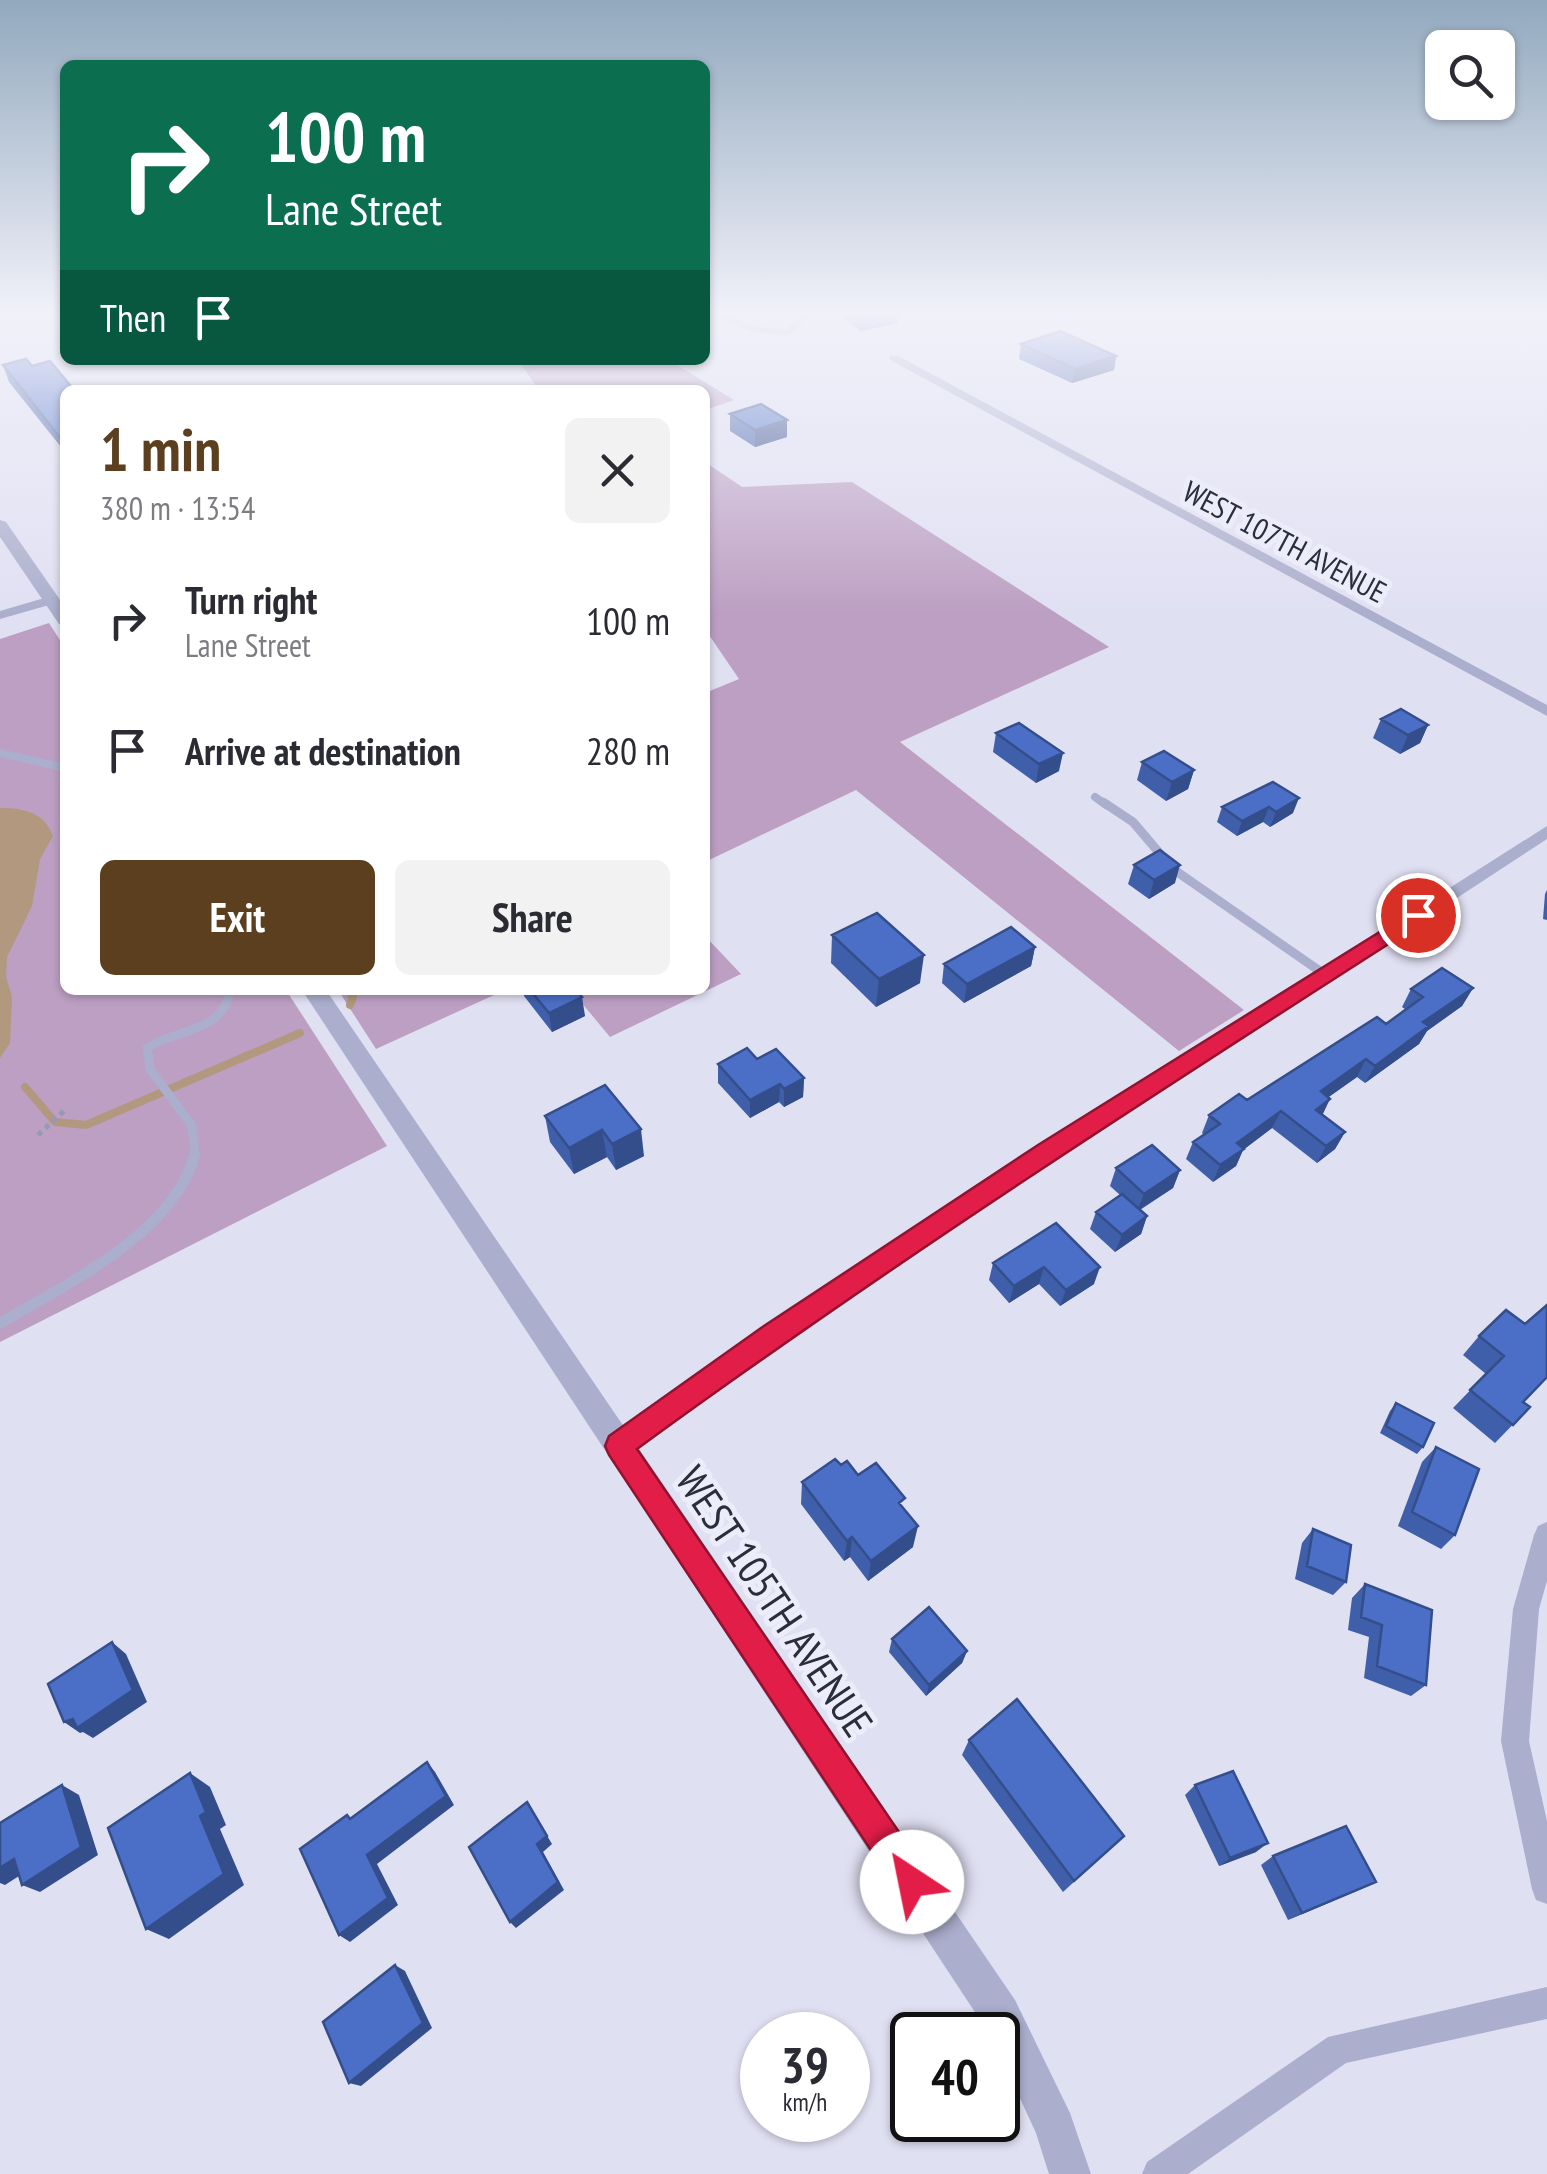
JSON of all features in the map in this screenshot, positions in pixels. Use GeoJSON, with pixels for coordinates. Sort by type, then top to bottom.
{"type":"FeatureCollection","features":[{"type":"Feature","properties":{"kind":"street","name":"WEST 107TH AVENUE"},"geometry":{"type":"LineString","coordinates":[[995,412],[1547,711]]}},
{"type":"Feature","properties":{"kind":"street"},"geometry":{"type":"LineString","coordinates":[[0,524],[60,613]]}},
{"type":"Feature","properties":{"kind":"street"},"geometry":{"type":"LineString","coordinates":[[0,601],[47,594]]}},
{"type":"Feature","properties":{"kind":"street"},"geometry":{"type":"LineString","coordinates":[[0,615],[47,594]]}},
{"type":"Feature","properties":{"kind":"street"},"geometry":{"type":"LineString","coordinates":[[619,1446],[770,1336],[1047,1152],[1327,976],[1547,831]]}},
{"type":"Feature","properties":{"kind":"street","name":"WEST 105TH AVENUE"},"geometry":{"type":"LineString","coordinates":[[317,995],[1001,2014],[1055,2128],[1070,2174]]}},
{"type":"Feature","properties":{"kind":"street"},"geometry":{"type":"LineString","coordinates":[[1547,1534],[1526,1609],[1516,1741],[1547,1889]]}},
{"type":"Feature","properties":{"kind":"street"},"geometry":{"type":"LineString","coordinates":[[1159,2174],[1339,2048],[1547,2003]]}},
{"type":"Feature","properties":{"kind":"lane"},"geometry":{"type":"LineString","coordinates":[[0,753],[60,767]]}},
{"type":"Feature","properties":{"kind":"lane"},"geometry":{"type":"LineString","coordinates":[[1095,796],[1133,822],[1173,869],[1327,976]]}},
{"type":"Feature","properties":{"kind":"lane"},"geometry":{"type":"LineString","coordinates":[[0,1324],[132,1240],[188,1178],[197,1146],[192,1127],[149,1067],[148,1048],[160,1038],[217,1020],[226,1011],[229,995]]}},
{"type":"Feature","properties":{"kind":"path"},"geometry":{"type":"LineString","coordinates":[[38,1135],[67,1108]]}},
{"type":"Feature","properties":{"kind":"shaded area"},"geometry":{"type":"Polygon","coordinates":[[[710,465],[742,487],[852,482],[1109,647],[900,742],[1244,1010],[1179,1051],[856,790],[710,860],[710,691],[739,679],[710,636],[710,465]]]}},
{"type":"Feature","properties":{"kind":"shaded area"},"geometry":{"type":"Polygon","coordinates":[[[49,623],[60,640],[60,995],[289,995],[387,1146],[0,1342],[0,639],[49,623]]]}},
{"type":"Feature","properties":{"kind":"shaded area"},"geometry":{"type":"Polygon","coordinates":[[[0,808],[32,813],[53,836],[40,859],[32,906],[7,957],[6,977],[12,997],[10,1043],[0,1058],[0,808]]]}},
{"type":"Feature","properties":{"kind":"shaded area"},"geometry":{"type":"Polygon","coordinates":[[[710,941],[741,974],[710,989],[710,941]]]}},
{"type":"Feature","properties":{"kind":"shaded area"},"geometry":{"type":"Polygon","coordinates":[[[341,995],[494,995],[376,1049],[341,995]]]}},
{"type":"Feature","properties":{"kind":"shaded area"},"geometry":{"type":"Polygon","coordinates":[[[575,995],[697,995],[610,1037],[575,995]]]}},
{"type":"Feature","properties":{"kind":"building"},"geometry":{"type":"Polygon","coordinates":[[[40,412],[60,412],[60,438],[40,412]]]}},
{"type":"Feature","properties":{"kind":"building"},"geometry":{"type":"Polygon","coordinates":[[[775,412],[787,420],[755,430],[730,414],[775,412]]]}},
{"type":"Feature","properties":{"kind":"building"},"geometry":{"type":"Polygon","coordinates":[[[1401,709],[1428,725],[1408,735],[1381,719],[1401,709]]]}},
{"type":"Feature","properties":{"kind":"building"},"geometry":{"type":"Polygon","coordinates":[[[1019,723],[1063,753],[1039,764],[996,733],[1019,723]]]}},
{"type":"Feature","properties":{"kind":"building"},"geometry":{"type":"Polygon","coordinates":[[[1164,751],[1194,770],[1172,782],[1142,762],[1164,751]]]}},
{"type":"Feature","properties":{"kind":"building"},"geometry":{"type":"Polygon","coordinates":[[[1273,782],[1299,798],[1276,812],[1269,807],[1242,821],[1222,807],[1273,782]]]}},
{"type":"Feature","properties":{"kind":"building"},"geometry":{"type":"Polygon","coordinates":[[[1160,850],[1180,865],[1154,880],[1134,865],[1160,850]]]}},
{"type":"Feature","properties":{"kind":"building"},"geometry":{"type":"Polygon","coordinates":[[[877,913],[924,955],[879,979],[832,935],[877,913]]]}},
{"type":"Feature","properties":{"kind":"building"},"geometry":{"type":"Polygon","coordinates":[[[1011,927],[1035,947],[967,984],[944,964],[1011,927]]]}},
{"type":"Feature","properties":{"kind":"building"},"geometry":{"type":"Polygon","coordinates":[[[1442,968],[1473,988],[1423,1022],[1429,1026],[1375,1066],[1366,1059],[1321,1091],[1330,1099],[1316,1110],[1345,1132],[1326,1146],[1281,1111],[1237,1143],[1244,1149],[1220,1165],[1193,1142],[1220,1124],[1209,1115],[1239,1094],[1247,1100],[1377,1017],[1386,1024],[1423,997],[1411,989],[1442,968]]]}},
{"type":"Feature","properties":{"kind":"building"},"geometry":{"type":"Polygon","coordinates":[[[534,995],[582,997],[549,1013],[534,995]]]}},
{"type":"Feature","properties":{"kind":"building"},"geometry":{"type":"Polygon","coordinates":[[[747,1048],[757,1059],[776,1049],[804,1078],[784,1089],[780,1084],[750,1100],[718,1064],[747,1048]]]}},
{"type":"Feature","properties":{"kind":"building"},"geometry":{"type":"Polygon","coordinates":[[[605,1085],[641,1129],[612,1144],[602,1130],[569,1148],[545,1116],[605,1085]]]}},
{"type":"Feature","properties":{"kind":"building"},"geometry":{"type":"Polygon","coordinates":[[[1152,1145],[1180,1170],[1144,1194],[1116,1168],[1152,1145]]]}},
{"type":"Feature","properties":{"kind":"building"},"geometry":{"type":"Polygon","coordinates":[[[1122,1194],[1147,1216],[1122,1235],[1096,1212],[1122,1194]]]}},
{"type":"Feature","properties":{"kind":"building"},"geometry":{"type":"Polygon","coordinates":[[[1056,1223],[1100,1267],[1066,1290],[1044,1267],[1014,1286],[993,1263],[1056,1223]]]}},
{"type":"Feature","properties":{"kind":"building"},"geometry":{"type":"Polygon","coordinates":[[[1547,1305],[1547,1377],[1523,1402],[1530,1407],[1513,1425],[1470,1390],[1504,1356],[1479,1336],[1506,1310],[1525,1324],[1547,1305]]]}},
{"type":"Feature","properties":{"kind":"building"},"geometry":{"type":"Polygon","coordinates":[[[1396,1403],[1434,1423],[1423,1447],[1386,1426],[1396,1403]]]}},
{"type":"Feature","properties":{"kind":"building"},"geometry":{"type":"Polygon","coordinates":[[[1436,1447],[1479,1469],[1455,1535],[1412,1512],[1436,1447]]]}},
{"type":"Feature","properties":{"kind":"building"},"geometry":{"type":"Polygon","coordinates":[[[835,1459],[841,1465],[847,1461],[858,1475],[876,1463],[905,1498],[899,1503],[918,1526],[871,1561],[852,1537],[847,1541],[802,1482],[835,1459]]]}},
{"type":"Feature","properties":{"kind":"building"},"geometry":{"type":"Polygon","coordinates":[[[1313,1529],[1351,1545],[1346,1582],[1307,1566],[1313,1529]]]}},
{"type":"Feature","properties":{"kind":"building"},"geometry":{"type":"Polygon","coordinates":[[[1365,1584],[1432,1610],[1426,1685],[1377,1666],[1382,1625],[1361,1617],[1365,1584]]]}},
{"type":"Feature","properties":{"kind":"building"},"geometry":{"type":"Polygon","coordinates":[[[929,1607],[967,1651],[929,1685],[892,1639],[929,1607]]]}},
{"type":"Feature","properties":{"kind":"building"},"geometry":{"type":"Polygon","coordinates":[[[112,1642],[133,1690],[77,1728],[73,1719],[64,1722],[48,1684],[112,1642]]]}},
{"type":"Feature","properties":{"kind":"building"},"geometry":{"type":"Polygon","coordinates":[[[1017,1699],[1124,1836],[1074,1881],[969,1740],[1017,1699]]]}},
{"type":"Feature","properties":{"kind":"building"},"geometry":{"type":"Polygon","coordinates":[[[427,1762],[446,1796],[367,1855],[388,1898],[339,1935],[300,1849],[347,1815],[350,1819],[427,1762]]]}},
{"type":"Feature","properties":{"kind":"building"},"geometry":{"type":"Polygon","coordinates":[[[1233,1771],[1268,1843],[1230,1858],[1195,1785],[1233,1771]]]}},
{"type":"Feature","properties":{"kind":"building"},"geometry":{"type":"Polygon","coordinates":[[[190,1773],[206,1812],[200,1816],[224,1874],[146,1929],[108,1828],[190,1773]]]}},
{"type":"Feature","properties":{"kind":"building"},"geometry":{"type":"Polygon","coordinates":[[[62,1785],[81,1847],[22,1885],[14,1859],[0,1868],[0,1823],[62,1785]]]}},
{"type":"Feature","properties":{"kind":"building"},"geometry":{"type":"Polygon","coordinates":[[[527,1802],[547,1836],[537,1844],[558,1882],[510,1922],[469,1847],[527,1802]]]}},
{"type":"Feature","properties":{"kind":"building"},"geometry":{"type":"Polygon","coordinates":[[[1346,1826],[1376,1882],[1302,1913],[1273,1856],[1346,1826]]]}},
{"type":"Feature","properties":{"kind":"building"},"geometry":{"type":"Polygon","coordinates":[[[395,1965],[423,2023],[349,2083],[323,2022],[395,1965]]]}},
{"type":"Feature","properties":{"kind":"waterway"},"geometry":{"type":"LineString","coordinates":[[350,1005],[352,995]]}},
{"type":"Feature","properties":{"kind":"waterway"},"geometry":{"type":"LineString","coordinates":[[25,1087],[55,1122],[86,1125],[300,1033]]}},
{"type":"Feature","properties":{"kind":"route"},"geometry":{"type":"LineString","coordinates":[[912,1882],[619,1446],[770,1336],[854,1284],[1047,1152],[1418,915]]}}]}
